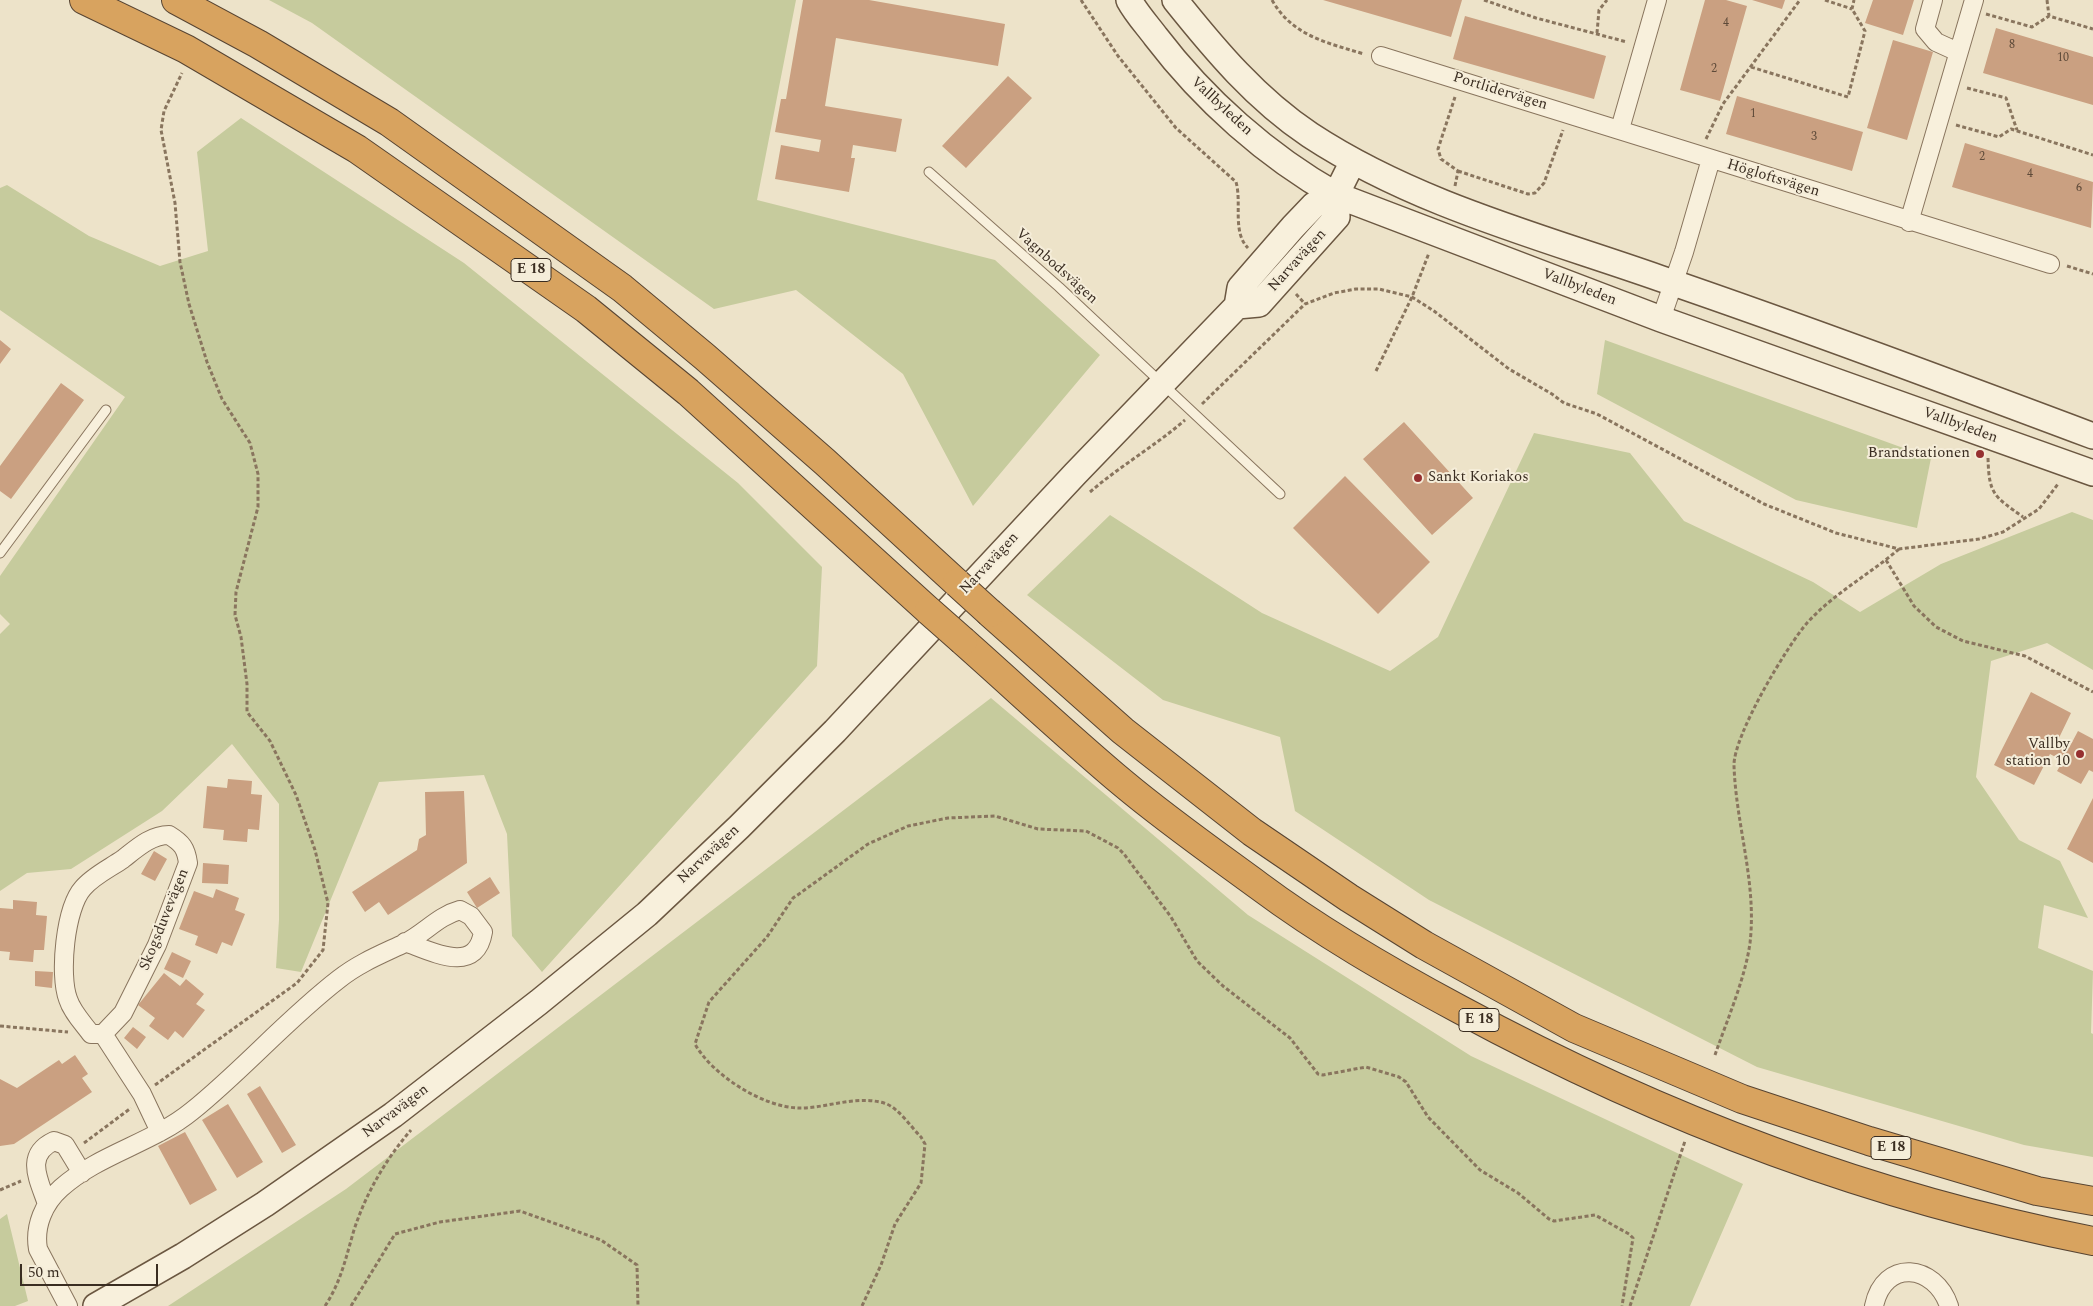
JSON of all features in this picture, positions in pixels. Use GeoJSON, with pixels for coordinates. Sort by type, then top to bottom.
{"type":"FeatureCollection","features":[{"type":"Feature","properties":{"kind":"highway","name":"E 18"},"geometry":{"type":"LineString","coordinates":[[84,0],[186,49],[357,149],[586,309],[688,392],[928,610],[1126,785],[1261,888],[1388,970],[1507,1035],[1608,1085],[1755,1147],[1885,1191],[2035,1230],[2093,1241]]}},
{"type":"Feature","properties":{"kind":"highway","name":"E 18"},"geometry":{"type":"LineString","coordinates":[[176,0],[258,44],[389,122],[622,288],[705,357],[825,462],[1123,732],[1252,832],[1349,898],[1424,945],[1574,1028],[1742,1099],[1869,1141],[2037,1190],[2093,1201]]}},
{"type":"Feature","properties":{"kind":"main road","name":"Vallbyleden"},"geometry":{"type":"LineString","coordinates":[[1129,0],[1179,67],[1209,98],[1304,177],[1336,195],[1661,319],[2093,473]]}},
{"type":"Feature","properties":{"kind":"main road"},"geometry":{"type":"LineString","coordinates":[[1175,0],[1228,65],[1261,97],[1308,134],[1353,161],[1448,204],[1673,283],[2093,436]]}},
{"type":"Feature","properties":{"kind":"main road","name":"Narvavägen"},"geometry":{"type":"LineString","coordinates":[[1237,306],[1259,304],[1337,217],[1336,195],[1353,161]]}},
{"type":"Feature","properties":{"kind":"main road","name":"Narvavägen"},"geometry":{"type":"LineString","coordinates":[[1287,163],[1296,187],[1297,197],[1292,227]]}},
{"type":"Feature","properties":{"kind":"main road","name":"Narvavägen"},"geometry":{"type":"LineString","coordinates":[[96,1306],[183,1256],[265,1204],[376,1127],[539,1002],[646,914],[739,827],[835,730],[1237,306],[1240,288],[1292,227],[1314,205],[1336,195]]}},
{"type":"Feature","properties":{"kind":"street"},"geometry":{"type":"LineString","coordinates":[[1620,129],[1657,0]]}},
{"type":"Feature","properties":{"kind":"street"},"geometry":{"type":"LineString","coordinates":[[1933,0],[1925,28],[1936,42],[1958,52]]}},
{"type":"Feature","properties":{"kind":"street"},"geometry":{"type":"LineString","coordinates":[[1908,222],[1972,5]]}},
{"type":"Feature","properties":{"kind":"street","name":"Portlidervägen"},"geometry":{"type":"LineString","coordinates":[[1381,56],[1620,129],[1706,158]]}},
{"type":"Feature","properties":{"kind":"street","name":"Högloftsvägen"},"geometry":{"type":"LineString","coordinates":[[1661,319],[1701,198],[1706,158],[1908,222],[2050,264]]}},
{"type":"Feature","properties":{"kind":"street","name":"Skogsduvevägen"},"geometry":{"type":"LineString","coordinates":[[97,1034],[123,1013],[157,945],[188,863],[186,850],[179,841],[169,835],[152,838],[83,887],[73,903],[68,917],[64,983],[70,1005],[97,1034],[142,1094],[160,1132]]}},
{"type":"Feature","properties":{"kind":"street"},"geometry":{"type":"LineString","coordinates":[[68,1306],[38,1248],[38,1222],[47,1204],[61,1188],[82,1173],[160,1132],[192,1112],[339,979],[373,957],[405,942]]}},
{"type":"Feature","properties":{"kind":"street"},"geometry":{"type":"LineString","coordinates":[[47,1204],[36,1168],[36,1157],[43,1146],[54,1141],[65,1145],[82,1173]]}},
{"type":"Feature","properties":{"kind":"street"},"geometry":{"type":"LineString","coordinates":[[1874,1306],[1881,1284],[1901,1272],[1914,1271],[1927,1277],[1944,1293],[1948,1306]]}},
{"type":"Feature","properties":{"kind":"lane","name":"Vagnbodsvägen"},"geometry":{"type":"LineString","coordinates":[[929,172],[1059,287],[1280,494]]}},
{"type":"Feature","properties":{"kind":"lane"},"geometry":{"type":"LineString","coordinates":[[0,553],[106,410]]}},
{"type":"Feature","properties":{"kind":"path"},"geometry":{"type":"LineString","coordinates":[[1081,0],[1118,56],[1176,128],[1236,182],[1240,234],[1243,243],[1262,261]]}},
{"type":"Feature","properties":{"kind":"path"},"geometry":{"type":"LineString","coordinates":[[1272,0],[1288,22],[1310,37],[1375,58],[1381,56]]}},
{"type":"Feature","properties":{"kind":"path"},"geometry":{"type":"LineString","coordinates":[[1484,0],[1536,18],[1644,47]]}},
{"type":"Feature","properties":{"kind":"path"},"geometry":{"type":"LineString","coordinates":[[1597,34],[1599,10],[1607,0]]}},
{"type":"Feature","properties":{"kind":"path"},"geometry":{"type":"LineString","coordinates":[[1706,158],[1706,139],[1723,104],[1800,0]]}},
{"type":"Feature","properties":{"kind":"path"},"geometry":{"type":"LineString","coordinates":[[1825,0],[1852,8]]}},
{"type":"Feature","properties":{"kind":"path"},"geometry":{"type":"LineString","coordinates":[[1751,67],[1848,97],[1865,31],[1852,8],[1854,0]]}},
{"type":"Feature","properties":{"kind":"path"},"geometry":{"type":"LineString","coordinates":[[2047,0],[2050,16]]}},
{"type":"Feature","properties":{"kind":"path"},"geometry":{"type":"LineString","coordinates":[[1972,5],[2032,27],[2050,16],[2093,29]]}},
{"type":"Feature","properties":{"kind":"path"},"geometry":{"type":"LineString","coordinates":[[142,1094],[297,983],[323,950],[328,903],[315,850],[296,795],[270,741],[247,712],[247,684],[241,637],[235,615],[236,592],[258,507],[258,474],[250,443],[222,399],[209,369],[189,304],[180,262],[175,204],[161,130],[164,111],[184,70]]}},
{"type":"Feature","properties":{"kind":"path"},"geometry":{"type":"LineString","coordinates":[[1949,83],[2006,98],[2017,130]]}},
{"type":"Feature","properties":{"kind":"path"},"geometry":{"type":"LineString","coordinates":[[1458,170],[1528,194],[1535,193],[1544,184],[1569,113]]}},
{"type":"Feature","properties":{"kind":"path"},"geometry":{"type":"LineString","coordinates":[[1938,120],[1999,136],[2011,128],[2093,155]]}},
{"type":"Feature","properties":{"kind":"path"},"geometry":{"type":"LineString","coordinates":[[2050,264],[2066,265],[2093,274]]}},
{"type":"Feature","properties":{"kind":"path"},"geometry":{"type":"LineString","coordinates":[[1282,280],[1305,304]]}},
{"type":"Feature","properties":{"kind":"path"},"geometry":{"type":"LineString","coordinates":[[1102,482],[1167,436],[1305,304],[1334,293],[1356,289],[1379,289],[1412,297],[1434,311],[1509,369],[1564,403],[1597,414],[1764,504],[1836,534],[1899,549],[1979,539],[2003,532],[2023,517],[2039,509],[2058,484]]}},
{"type":"Feature","properties":{"kind":"path"},"geometry":{"type":"LineString","coordinates":[[1376,371],[1412,297]]}},
{"type":"Feature","properties":{"kind":"path"},"geometry":{"type":"LineString","coordinates":[[1988,458],[1989,482],[1996,497],[2023,517]]}},
{"type":"Feature","properties":{"kind":"path"},"geometry":{"type":"LineString","coordinates":[[1715,1055],[1750,943],[1750,892],[1734,764],[1744,732],[1759,697],[1807,623],[1822,608],[1899,549]]}},
{"type":"Feature","properties":{"kind":"path"},"geometry":{"type":"LineString","coordinates":[[1886,560],[1914,606],[1936,627],[1963,641],[2025,656],[2093,692]]}},
{"type":"Feature","properties":{"kind":"path"},"geometry":{"type":"LineString","coordinates":[[862,1306],[881,1265],[895,1224],[921,1184],[925,1144],[921,1137],[885,1104],[845,1101],[799,1108],[762,1100],[722,1074],[695,1044],[709,1002],[767,937],[793,898],[806,888],[868,844],[908,826],[948,818],[996,816],[1038,829],[1086,831],[1118,848],[1151,888],[1197,961],[1223,986],[1290,1038],[1318,1074],[1323,1075],[1366,1067],[1399,1077],[1406,1082],[1428,1117],[1480,1170],[1518,1193],[1549,1219],[1595,1215],[1629,1234],[1633,1238],[1622,1306]]}},
{"type":"Feature","properties":{"kind":"path"},"geometry":{"type":"LineString","coordinates":[[0,1026],[36,1031],[97,1034]]}},
{"type":"Feature","properties":{"kind":"path"},"geometry":{"type":"LineString","coordinates":[[325,1306],[341,1276],[354,1232],[374,1183],[400,1142],[414,1126]]}},
{"type":"Feature","properties":{"kind":"path"},"geometry":{"type":"LineString","coordinates":[[1630,1306],[1687,1136]]}},
{"type":"Feature","properties":{"kind":"path"},"geometry":{"type":"LineString","coordinates":[[350,1306],[395,1234],[440,1222],[520,1211],[601,1240],[637,1265],[638,1306]]}},
{"type":"Feature","properties":{"kind":"green space"},"geometry":{"type":"Polygon","coordinates":[[[269,0],[796,0],[757,200],[995,260],[1100,355],[973,506],[903,374],[796,290],[714,309],[312,23],[269,0]]]}},
{"type":"Feature","properties":{"kind":"green space"},"geometry":{"type":"Polygon","coordinates":[[[241,118],[464,263],[738,483],[822,567],[817,666],[542,972],[512,936],[507,834],[484,775],[379,782],[301,972],[276,968],[279,920],[279,804],[232,744],[162,811],[71,869],[27,873],[0,891],[0,634],[10,624],[0,614],[0,576],[125,397],[0,310],[0,188],[7,185],[89,236],[160,266],[208,251],[197,152],[241,118]]]}},
{"type":"Feature","properties":{"kind":"green space"},"geometry":{"type":"Polygon","coordinates":[[[1605,340],[1931,458],[1917,528],[1796,500],[1597,394],[1605,340]]]}},
{"type":"Feature","properties":{"kind":"green space"},"geometry":{"type":"Polygon","coordinates":[[[1534,433],[1630,453],[1684,521],[1813,582],[1860,612],[1941,564],[2072,512],[2093,520],[2093,670],[2047,643],[1991,661],[1976,777],[2019,840],[2060,861],[2088,918],[2044,905],[2038,948],[2093,971],[2091,1033],[2093,1034],[2093,1157],[2024,1145],[1757,1067],[1429,900],[1295,811],[1280,737],[1163,700],[1027,595],[1110,515],[1262,613],[1390,671],[1438,637],[1534,433]]]}},
{"type":"Feature","properties":{"kind":"green space"},"geometry":{"type":"Polygon","coordinates":[[[991,698],[1248,915],[1471,1056],[1743,1184],[1690,1306],[168,1306],[346,1189],[991,698]]]}},
{"type":"Feature","properties":{"kind":"green space"},"geometry":{"type":"Polygon","coordinates":[[[7,1214],[28,1301],[15,1306],[0,1306],[0,1219],[7,1214]]]}},
{"type":"Feature","properties":{"kind":"building"},"geometry":{"type":"Polygon","coordinates":[[[803,0],[869,0],[1005,24],[998,66],[836,38],[825,106],[902,119],[896,152],[853,145],[851,158],[855,158],[849,192],[775,179],[781,145],[819,152],[821,140],[775,132],[781,99],[786,99],[803,0]]]}},
{"type":"Feature","properties":{"kind":"building"},"geometry":{"type":"Polygon","coordinates":[[[1323,0],[1462,0],[1451,37],[1323,0]]]}},
{"type":"Feature","properties":{"kind":"building"},"geometry":{"type":"Polygon","coordinates":[[[1705,0],[1726,0],[1747,6],[1720,101],[1680,90],[1705,0]]]}},
{"type":"Feature","properties":{"kind":"building"},"geometry":{"type":"Polygon","coordinates":[[[1752,0],[1785,0],[1782,9],[1752,0]]]}},
{"type":"Feature","properties":{"kind":"building"},"geometry":{"type":"Polygon","coordinates":[[[1873,0],[1914,0],[1903,35],[1865,23],[1873,0]]]}},
{"type":"Feature","properties":{"kind":"building"},"geometry":{"type":"Polygon","coordinates":[[[1465,16],[1606,56],[1594,99],[1453,59],[1465,16]]]}},
{"type":"Feature","properties":{"kind":"building"},"geometry":{"type":"Polygon","coordinates":[[[1996,28],[2093,57],[2093,105],[1983,73],[1996,28]]]}},
{"type":"Feature","properties":{"kind":"building"},"geometry":{"type":"Polygon","coordinates":[[[1893,40],[1933,52],[1907,140],[1867,128],[1893,40]]]}},
{"type":"Feature","properties":{"kind":"building"},"geometry":{"type":"Polygon","coordinates":[[[1008,76],[1032,98],[966,168],[942,146],[1008,76]]]}},
{"type":"Feature","properties":{"kind":"building"},"geometry":{"type":"Polygon","coordinates":[[[1737,96],[1863,132],[1852,171],[1726,134],[1737,96]]]}},
{"type":"Feature","properties":{"kind":"building"},"geometry":{"type":"Polygon","coordinates":[[[1965,143],[2093,182],[2091,228],[1952,187],[1965,143]]]}},
{"type":"Feature","properties":{"kind":"building"},"geometry":{"type":"Polygon","coordinates":[[[0,340],[11,349],[0,364],[0,340]]]}},
{"type":"Feature","properties":{"kind":"building"},"geometry":{"type":"Polygon","coordinates":[[[61,383],[84,400],[11,499],[0,491],[0,466],[61,383]]]}},
{"type":"Feature","properties":{"kind":"building","name":"Sankt Koriakos"},"geometry":{"type":"Polygon","coordinates":[[[1404,422],[1473,498],[1432,535],[1363,459],[1404,422]]]}},
{"type":"Feature","properties":{"kind":"building"},"geometry":{"type":"Polygon","coordinates":[[[1345,476],[1430,562],[1378,614],[1293,528],[1345,476]]]}},
{"type":"Feature","properties":{"kind":"building"},"geometry":{"type":"Polygon","coordinates":[[[2031,692],[2071,713],[2057,742],[2069,748],[2078,731],[2093,739],[2093,772],[2089,770],[2081,784],[2057,771],[2063,761],[2050,754],[2034,785],[1994,765],[2031,692]]]}},
{"type":"Feature","properties":{"kind":"building"},"geometry":{"type":"Polygon","coordinates":[[[228,779],[252,781],[251,794],[262,795],[259,830],[248,829],[247,842],[223,840],[224,830],[203,828],[207,786],[227,788],[228,779]]]}},
{"type":"Feature","properties":{"kind":"building"},"geometry":{"type":"Polygon","coordinates":[[[464,791],[467,863],[388,915],[379,902],[365,912],[352,892],[417,850],[419,839],[426,835],[425,792],[464,791]]]}},
{"type":"Feature","properties":{"kind":"building","name":"Vallby station 10"},"geometry":{"type":"Polygon","coordinates":[[[2093,798],[2093,863],[2067,849],[2093,798]]]}},
{"type":"Feature","properties":{"kind":"building"},"geometry":{"type":"Polygon","coordinates":[[[154,851],[167,859],[155,881],[141,874],[154,851]]]}},
{"type":"Feature","properties":{"kind":"building"},"geometry":{"type":"Polygon","coordinates":[[[203,863],[229,865],[228,884],[202,883],[203,863]]]}},
{"type":"Feature","properties":{"kind":"building"},"geometry":{"type":"Polygon","coordinates":[[[490,877],[500,893],[477,908],[467,892],[490,877]]]}},
{"type":"Feature","properties":{"kind":"building"},"geometry":{"type":"Polygon","coordinates":[[[216,889],[239,898],[235,910],[245,914],[232,946],[222,942],[217,954],[195,945],[198,936],[179,929],[194,891],[213,898],[216,889]]]}},
{"type":"Feature","properties":{"kind":"building"},"geometry":{"type":"Polygon","coordinates":[[[13,900],[37,902],[36,915],[47,916],[44,950],[34,950],[33,962],[9,960],[10,952],[0,951],[0,908],[13,909],[13,900]]]}},
{"type":"Feature","properties":{"kind":"building"},"geometry":{"type":"Polygon","coordinates":[[[172,952],[191,961],[183,978],[164,969],[172,952]]]}},
{"type":"Feature","properties":{"kind":"building"},"geometry":{"type":"Polygon","coordinates":[[[35,971],[53,972],[52,988],[35,986],[35,971]]]}},
{"type":"Feature","properties":{"kind":"building"},"geometry":{"type":"Polygon","coordinates":[[[164,973],[180,986],[186,979],[204,994],[196,1004],[205,1010],[183,1038],[175,1031],[168,1040],[149,1026],[155,1018],[138,1005],[164,973]]]}},
{"type":"Feature","properties":{"kind":"building"},"geometry":{"type":"Polygon","coordinates":[[[133,1027],[146,1037],[137,1049],[124,1038],[133,1027]]]}},
{"type":"Feature","properties":{"kind":"building"},"geometry":{"type":"Polygon","coordinates":[[[75,1055],[88,1074],[82,1078],[92,1092],[14,1144],[0,1146],[0,1079],[17,1088],[59,1060],[62,1064],[75,1055]]]}},
{"type":"Feature","properties":{"kind":"building"},"geometry":{"type":"Polygon","coordinates":[[[260,1086],[296,1145],[282,1153],[247,1094],[260,1086]]]}},
{"type":"Feature","properties":{"kind":"building"},"geometry":{"type":"Polygon","coordinates":[[[228,1104],[263,1162],[237,1178],[202,1120],[228,1104]]]}},
{"type":"Feature","properties":{"kind":"building"},"geometry":{"type":"Polygon","coordinates":[[[185,1132],[217,1190],[190,1205],[158,1146],[185,1132]]]}},
{"type":"Feature","properties":{"kind":"place","name":"Brandstationen"},"geometry":{"type":"Point","coordinates":[1980,454]}},
{"type":"Feature","properties":{"kind":"place","name":"Sankt Koriakos"},"geometry":{"type":"Point","coordinates":[1418,478]}},
{"type":"Feature","properties":{"kind":"place","name":"Vallby station 10"},"geometry":{"type":"Point","coordinates":[2080,754]}}]}
